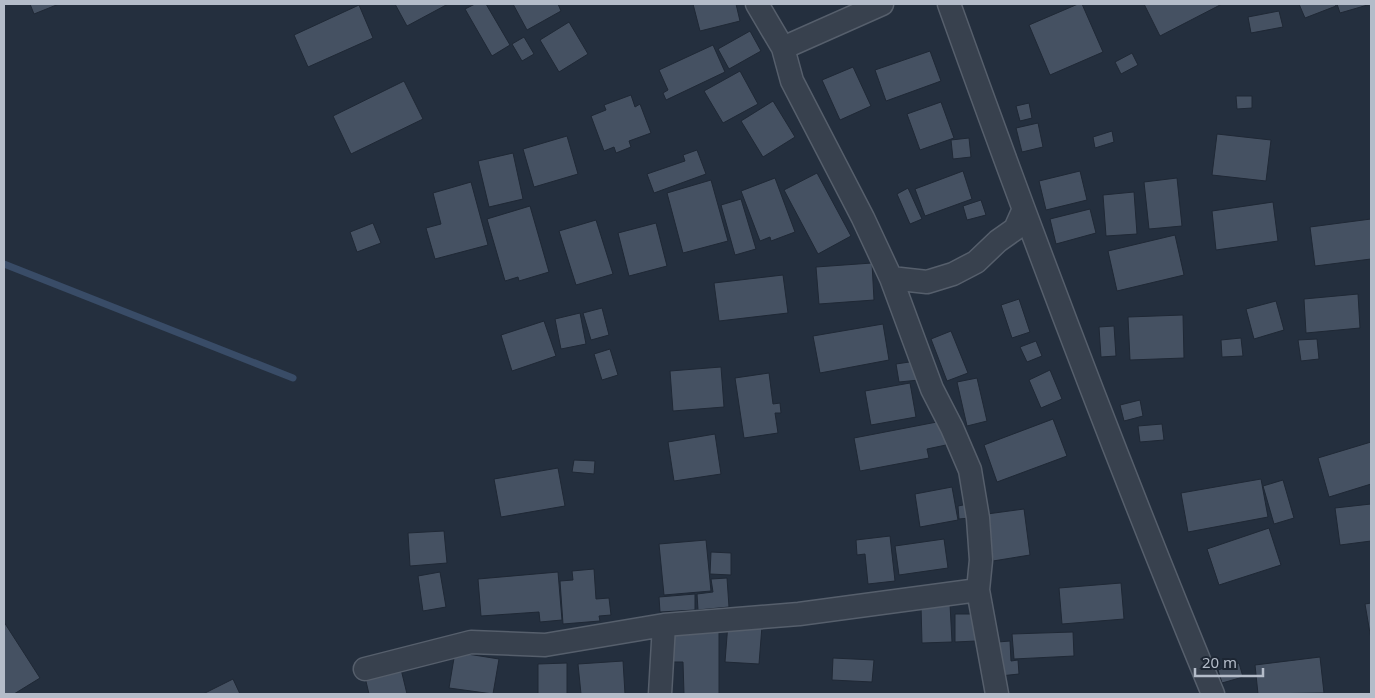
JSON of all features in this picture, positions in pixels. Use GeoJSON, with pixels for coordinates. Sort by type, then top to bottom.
{"type":"FeatureCollection","features":[{"type":"Feature","properties":{"kind":"street"},"geometry":{"type":"LineString","coordinates":[[757,4],[783,48],[792,81],[863,218],[891,278],[932,390],[952,428],[970,470],[978,518],[981,560],[978,590],[997,694]]}},
{"type":"Feature","properties":{"kind":"street"},"geometry":{"type":"LineString","coordinates":[[783,48],[882,4]]}},
{"type":"Feature","properties":{"kind":"street"},"geometry":{"type":"LineString","coordinates":[[949,4],[1023,211],[1171,592],[1213,694]]}},
{"type":"Feature","properties":{"kind":"street"},"geometry":{"type":"LineString","coordinates":[[891,278],[927,282],[953,274],[976,262],[998,241],[1015,230],[1023,211]]}},
{"type":"Feature","properties":{"kind":"street"},"geometry":{"type":"LineString","coordinates":[[365,669],[471,642],[545,645],[664,625],[799,614],[978,590]]}},
{"type":"Feature","properties":{"kind":"street"},"geometry":{"type":"LineString","coordinates":[[660,694],[664,625]]}},
{"type":"Feature","properties":{"kind":"building"},"geometry":{"type":"Polygon","coordinates":[[[30,4],[59,4],[34,14],[30,4]]]}},
{"type":"Feature","properties":{"kind":"building"},"geometry":{"type":"Polygon","coordinates":[[[395,4],[448,4],[407,26],[395,4]]]}},
{"type":"Feature","properties":{"kind":"building"},"geometry":{"type":"Polygon","coordinates":[[[475,4],[486,4],[510,45],[492,56],[465,9],[475,4]]]}},
{"type":"Feature","properties":{"kind":"building"},"geometry":{"type":"Polygon","coordinates":[[[513,4],[558,4],[561,11],[527,30],[513,4]]]}},
{"type":"Feature","properties":{"kind":"building"},"geometry":{"type":"Polygon","coordinates":[[[693,4],[736,4],[740,21],[700,31],[693,4]]]}},
{"type":"Feature","properties":{"kind":"building"},"geometry":{"type":"Polygon","coordinates":[[[1082,4],[1103,52],[1050,75],[1029,25],[1082,4]]]}},
{"type":"Feature","properties":{"kind":"building"},"geometry":{"type":"Polygon","coordinates":[[[1144,4],[1222,4],[1160,36],[1144,4]]]}},
{"type":"Feature","properties":{"kind":"building"},"geometry":{"type":"Polygon","coordinates":[[[1299,4],[1335,4],[1336,6],[1305,18],[1299,4]]]}},
{"type":"Feature","properties":{"kind":"building"},"geometry":{"type":"Polygon","coordinates":[[[1337,4],[1371,4],[1340,13],[1337,4]]]}},
{"type":"Feature","properties":{"kind":"building"},"geometry":{"type":"Polygon","coordinates":[[[359,5],[373,38],[308,67],[294,35],[359,5]]]}},
{"type":"Feature","properties":{"kind":"building"},"geometry":{"type":"Polygon","coordinates":[[[1279,11],[1283,27],[1251,33],[1248,17],[1279,11]]]}},
{"type":"Feature","properties":{"kind":"building"},"geometry":{"type":"Polygon","coordinates":[[[569,22],[588,54],[559,72],[540,40],[569,22]]]}},
{"type":"Feature","properties":{"kind":"building"},"geometry":{"type":"Polygon","coordinates":[[[750,31],[761,51],[729,69],[718,49],[750,31]]]}},
{"type":"Feature","properties":{"kind":"building"},"geometry":{"type":"Polygon","coordinates":[[[524,37],[534,54],[522,61],[512,44],[524,37]]]}},
{"type":"Feature","properties":{"kind":"building"},"geometry":{"type":"Polygon","coordinates":[[[713,45],[725,72],[666,100],[663,93],[668,90],[659,70],[713,45]]]}},
{"type":"Feature","properties":{"kind":"building"},"geometry":{"type":"Polygon","coordinates":[[[930,51],[941,81],[886,101],[875,70],[930,51]]]}},
{"type":"Feature","properties":{"kind":"building"},"geometry":{"type":"Polygon","coordinates":[[[1132,53],[1138,65],[1121,74],[1115,62],[1132,53]]]}},
{"type":"Feature","properties":{"kind":"building"},"geometry":{"type":"Polygon","coordinates":[[[853,67],[871,106],[840,120],[822,80],[853,67]]]}},
{"type":"Feature","properties":{"kind":"building"},"geometry":{"type":"Polygon","coordinates":[[[740,71],[758,104],[723,123],[704,91],[740,71]]]}},
{"type":"Feature","properties":{"kind":"building"},"geometry":{"type":"Polygon","coordinates":[[[404,81],[423,119],[351,154],[333,116],[404,81]]]}},
{"type":"Feature","properties":{"kind":"building"},"geometry":{"type":"Polygon","coordinates":[[[631,95],[635,107],[640,104],[651,133],[629,141],[631,147],[616,153],[614,147],[604,151],[591,116],[606,110],[604,105],[631,95]]]}},
{"type":"Feature","properties":{"kind":"building"},"geometry":{"type":"Polygon","coordinates":[[[1236,96],[1252,96],[1252,108],[1237,109],[1236,96]]]}},
{"type":"Feature","properties":{"kind":"building"},"geometry":{"type":"Polygon","coordinates":[[[773,101],[795,137],[763,157],[741,121],[773,101]]]}},
{"type":"Feature","properties":{"kind":"building"},"geometry":{"type":"Polygon","coordinates":[[[941,102],[954,138],[920,150],[907,114],[941,102]]]}},
{"type":"Feature","properties":{"kind":"building"},"geometry":{"type":"Polygon","coordinates":[[[1029,103],[1032,118],[1020,121],[1016,106],[1029,103]]]}},
{"type":"Feature","properties":{"kind":"building"},"geometry":{"type":"Polygon","coordinates":[[[1038,123],[1043,147],[1022,152],[1016,128],[1038,123]]]}},
{"type":"Feature","properties":{"kind":"building"},"geometry":{"type":"Polygon","coordinates":[[[1112,131],[1114,142],[1095,148],[1093,137],[1112,131]]]}},
{"type":"Feature","properties":{"kind":"building"},"geometry":{"type":"Polygon","coordinates":[[[1217,134],[1271,140],[1266,181],[1212,175],[1217,134]]]}},
{"type":"Feature","properties":{"kind":"building"},"geometry":{"type":"Polygon","coordinates":[[[567,136],[578,174],[534,187],[523,149],[567,136]]]}},
{"type":"Feature","properties":{"kind":"building"},"geometry":{"type":"Polygon","coordinates":[[[969,138],[971,157],[953,159],[951,140],[969,138]]]}},
{"type":"Feature","properties":{"kind":"building"},"geometry":{"type":"Polygon","coordinates":[[[697,150],[706,174],[654,193],[647,174],[685,161],[683,155],[697,150]]]}},
{"type":"Feature","properties":{"kind":"building"},"geometry":{"type":"Polygon","coordinates":[[[513,153],[523,199],[489,207],[478,161],[513,153]]]}},
{"type":"Feature","properties":{"kind":"building"},"geometry":{"type":"Polygon","coordinates":[[[963,171],[972,199],[925,216],[915,189],[963,171]]]}},
{"type":"Feature","properties":{"kind":"building"},"geometry":{"type":"Polygon","coordinates":[[[1080,171],[1087,200],[1046,210],[1039,181],[1080,171]]]}},
{"type":"Feature","properties":{"kind":"building"},"geometry":{"type":"Polygon","coordinates":[[[817,173],[851,236],[818,254],[784,190],[817,173]]]}},
{"type":"Feature","properties":{"kind":"building"},"geometry":{"type":"Polygon","coordinates":[[[775,178],[795,232],[771,241],[770,237],[760,241],[741,191],[775,178]]]}},
{"type":"Feature","properties":{"kind":"building"},"geometry":{"type":"Polygon","coordinates":[[[1177,178],[1182,226],[1149,229],[1144,182],[1177,178]]]}},
{"type":"Feature","properties":{"kind":"building"},"geometry":{"type":"Polygon","coordinates":[[[711,180],[728,241],[683,253],[667,193],[711,180]]]}},
{"type":"Feature","properties":{"kind":"building"},"geometry":{"type":"Polygon","coordinates":[[[471,182],[488,245],[435,259],[426,228],[441,224],[433,193],[471,182]]]}},
{"type":"Feature","properties":{"kind":"building"},"geometry":{"type":"Polygon","coordinates":[[[908,188],[922,219],[910,224],[897,194],[908,188]]]}},
{"type":"Feature","properties":{"kind":"building"},"geometry":{"type":"Polygon","coordinates":[[[1134,192],[1137,234],[1106,236],[1103,195],[1134,192]]]}},
{"type":"Feature","properties":{"kind":"building"},"geometry":{"type":"Polygon","coordinates":[[[741,199],[756,249],[735,255],[721,205],[741,199]]]}},
{"type":"Feature","properties":{"kind":"building"},"geometry":{"type":"Polygon","coordinates":[[[981,200],[986,215],[967,220],[963,206],[981,200]]]}},
{"type":"Feature","properties":{"kind":"building"},"geometry":{"type":"Polygon","coordinates":[[[1273,202],[1278,241],[1216,250],[1212,211],[1273,202]]]}},
{"type":"Feature","properties":{"kind":"building"},"geometry":{"type":"Polygon","coordinates":[[[530,206],[549,272],[519,281],[518,277],[505,281],[487,219],[530,206]]]}},
{"type":"Feature","properties":{"kind":"building"},"geometry":{"type":"Polygon","coordinates":[[[1090,209],[1096,233],[1056,244],[1050,219],[1090,209]]]}},
{"type":"Feature","properties":{"kind":"building"},"geometry":{"type":"Polygon","coordinates":[[[1371,219],[1371,259],[1315,266],[1310,227],[1371,219]]]}},
{"type":"Feature","properties":{"kind":"building"},"geometry":{"type":"Polygon","coordinates":[[[596,220],[613,274],[576,285],[559,231],[596,220]]]}},
{"type":"Feature","properties":{"kind":"building"},"geometry":{"type":"Polygon","coordinates":[[[373,223],[381,243],[357,252],[350,232],[373,223]]]}},
{"type":"Feature","properties":{"kind":"building"},"geometry":{"type":"Polygon","coordinates":[[[656,223],[667,266],[629,276],[618,233],[656,223]]]}},
{"type":"Feature","properties":{"kind":"building"},"geometry":{"type":"Polygon","coordinates":[[[1175,235],[1184,275],[1117,291],[1108,251],[1175,235]]]}},
{"type":"Feature","properties":{"kind":"building"},"geometry":{"type":"Polygon","coordinates":[[[872,263],[874,300],[819,304],[816,267],[872,263]]]}},
{"type":"Feature","properties":{"kind":"building"},"geometry":{"type":"Polygon","coordinates":[[[783,275],[788,313],[719,321],[714,283],[783,275]]]}},
{"type":"Feature","properties":{"kind":"building"},"geometry":{"type":"Polygon","coordinates":[[[1358,294],[1360,328],[1306,333],[1304,299],[1358,294]]]}},
{"type":"Feature","properties":{"kind":"building"},"geometry":{"type":"Polygon","coordinates":[[[1019,299],[1030,332],[1012,338],[1001,305],[1019,299]]]}},
{"type":"Feature","properties":{"kind":"building"},"geometry":{"type":"Polygon","coordinates":[[[1276,301],[1284,330],[1254,339],[1246,309],[1276,301]]]}},
{"type":"Feature","properties":{"kind":"building"},"geometry":{"type":"Polygon","coordinates":[[[602,308],[609,335],[591,340],[583,313],[602,308]]]}},
{"type":"Feature","properties":{"kind":"building"},"geometry":{"type":"Polygon","coordinates":[[[580,313],[586,344],[561,349],[555,319],[580,313]]]}},
{"type":"Feature","properties":{"kind":"building"},"geometry":{"type":"Polygon","coordinates":[[[1183,315],[1184,358],[1130,360],[1128,317],[1183,315]]]}},
{"type":"Feature","properties":{"kind":"building"},"geometry":{"type":"Polygon","coordinates":[[[544,321],[556,356],[512,371],[501,335],[544,321]]]}},
{"type":"Feature","properties":{"kind":"building"},"geometry":{"type":"Polygon","coordinates":[[[883,324],[889,360],[820,373],[813,336],[883,324]]]}},
{"type":"Feature","properties":{"kind":"building"},"geometry":{"type":"Polygon","coordinates":[[[1114,326],[1116,356],[1101,357],[1099,327],[1114,326]]]}},
{"type":"Feature","properties":{"kind":"building"},"geometry":{"type":"Polygon","coordinates":[[[951,331],[968,373],[947,381],[931,339],[951,331]]]}},
{"type":"Feature","properties":{"kind":"building"},"geometry":{"type":"Polygon","coordinates":[[[1241,338],[1243,356],[1222,357],[1221,340],[1241,338]]]}},
{"type":"Feature","properties":{"kind":"building"},"geometry":{"type":"Polygon","coordinates":[[[1317,339],[1319,359],[1301,361],[1298,340],[1317,339]]]}},
{"type":"Feature","properties":{"kind":"building"},"geometry":{"type":"Polygon","coordinates":[[[1036,341],[1042,356],[1027,362],[1020,347],[1036,341]]]}},
{"type":"Feature","properties":{"kind":"building"},"geometry":{"type":"Polygon","coordinates":[[[610,349],[618,375],[602,380],[594,354],[610,349]]]}},
{"type":"Feature","properties":{"kind":"building"},"geometry":{"type":"Polygon","coordinates":[[[916,361],[919,380],[899,382],[896,364],[916,361]]]}},
{"type":"Feature","properties":{"kind":"building"},"geometry":{"type":"Polygon","coordinates":[[[721,367],[724,407],[673,411],[670,371],[721,367]]]}},
{"type":"Feature","properties":{"kind":"building"},"geometry":{"type":"Polygon","coordinates":[[[1050,370],[1062,399],[1041,408],[1029,380],[1050,370]]]}},
{"type":"Feature","properties":{"kind":"building"},"geometry":{"type":"Polygon","coordinates":[[[769,373],[773,404],[780,403],[781,413],[775,413],[778,433],[744,438],[735,378],[769,373]]]}},
{"type":"Feature","properties":{"kind":"building"},"geometry":{"type":"Polygon","coordinates":[[[977,378],[987,421],[967,426],[957,382],[977,378]]]}},
{"type":"Feature","properties":{"kind":"building"},"geometry":{"type":"Polygon","coordinates":[[[910,383],[916,417],[871,425],[865,391],[910,383]]]}},
{"type":"Feature","properties":{"kind":"building"},"geometry":{"type":"Polygon","coordinates":[[[1140,400],[1143,416],[1124,421],[1120,405],[1140,400]]]}},
{"type":"Feature","properties":{"kind":"building"},"geometry":{"type":"Polygon","coordinates":[[[1053,419],[1067,456],[997,482],[984,445],[1053,419]]]}},
{"type":"Feature","properties":{"kind":"building"},"geometry":{"type":"Polygon","coordinates":[[[942,421],[946,445],[927,449],[929,458],[860,471],[854,438],[942,421]]]}},
{"type":"Feature","properties":{"kind":"building"},"geometry":{"type":"Polygon","coordinates":[[[1162,424],[1164,440],[1140,442],[1138,426],[1162,424]]]}},
{"type":"Feature","properties":{"kind":"building"},"geometry":{"type":"Polygon","coordinates":[[[715,434],[721,474],[674,481],[668,442],[715,434]]]}},
{"type":"Feature","properties":{"kind":"building"},"geometry":{"type":"Polygon","coordinates":[[[1371,442],[1371,484],[1329,497],[1318,458],[1371,442]]]}},
{"type":"Feature","properties":{"kind":"building"},"geometry":{"type":"Polygon","coordinates":[[[574,460],[595,461],[594,474],[572,472],[574,460]]]}},
{"type":"Feature","properties":{"kind":"building"},"geometry":{"type":"Polygon","coordinates":[[[558,468],[565,506],[501,517],[494,479],[558,468]]]}},
{"type":"Feature","properties":{"kind":"building"},"geometry":{"type":"Polygon","coordinates":[[[1261,479],[1268,517],[1188,532],[1181,493],[1261,479]]]}},
{"type":"Feature","properties":{"kind":"building"},"geometry":{"type":"Polygon","coordinates":[[[1283,480],[1294,518],[1274,524],[1263,486],[1283,480]]]}},
{"type":"Feature","properties":{"kind":"building"},"geometry":{"type":"Polygon","coordinates":[[[952,487],[958,520],[920,527],[915,494],[952,487]]]}},
{"type":"Feature","properties":{"kind":"building"},"geometry":{"type":"Polygon","coordinates":[[[968,504],[970,518],[959,519],[958,506],[968,504]]]}},
{"type":"Feature","properties":{"kind":"building"},"geometry":{"type":"Polygon","coordinates":[[[1371,504],[1371,541],[1340,545],[1335,508],[1371,504]]]}},
{"type":"Feature","properties":{"kind":"building"},"geometry":{"type":"Polygon","coordinates":[[[1024,509],[1030,555],[993,561],[987,514],[1024,509]]]}},
{"type":"Feature","properties":{"kind":"building"},"geometry":{"type":"Polygon","coordinates":[[[1269,528],[1281,565],[1219,585],[1207,549],[1269,528]]]}},
{"type":"Feature","properties":{"kind":"building"},"geometry":{"type":"Polygon","coordinates":[[[444,531],[447,563],[410,566],[408,533],[444,531]]]}},
{"type":"Feature","properties":{"kind":"building"},"geometry":{"type":"Polygon","coordinates":[[[890,536],[895,581],[868,584],[865,554],[857,555],[856,540],[890,536]]]}},
{"type":"Feature","properties":{"kind":"building"},"geometry":{"type":"Polygon","coordinates":[[[944,539],[948,568],[899,575],[895,546],[944,539]]]}},
{"type":"Feature","properties":{"kind":"building"},"geometry":{"type":"Polygon","coordinates":[[[706,540],[711,591],[664,595],[659,544],[706,540]]]}},
{"type":"Feature","properties":{"kind":"building"},"geometry":{"type":"Polygon","coordinates":[[[711,552],[731,553],[731,575],[710,574],[711,552]]]}},
{"type":"Feature","properties":{"kind":"building"},"geometry":{"type":"Polygon","coordinates":[[[594,569],[596,599],[609,598],[611,615],[599,616],[600,621],[563,624],[560,581],[573,580],[572,571],[594,569]]]}},
{"type":"Feature","properties":{"kind":"building"},"geometry":{"type":"Polygon","coordinates":[[[440,572],[446,607],[423,611],[418,576],[440,572]]]}},
{"type":"Feature","properties":{"kind":"building"},"geometry":{"type":"Polygon","coordinates":[[[558,572],[562,620],[540,622],[539,612],[481,616],[478,579],[558,572]]]}},
{"type":"Feature","properties":{"kind":"building"},"geometry":{"type":"Polygon","coordinates":[[[727,578],[729,607],[698,610],[697,594],[713,592],[711,579],[727,578]]]}},
{"type":"Feature","properties":{"kind":"building"},"geometry":{"type":"Polygon","coordinates":[[[1121,583],[1124,619],[1062,624],[1059,588],[1121,583]]]}},
{"type":"Feature","properties":{"kind":"building"},"geometry":{"type":"Polygon","coordinates":[[[695,594],[695,610],[660,612],[659,597],[695,594]]]}},
{"type":"Feature","properties":{"kind":"building"},"geometry":{"type":"Polygon","coordinates":[[[1371,603],[1371,639],[1365,604],[1371,603]]]}},
{"type":"Feature","properties":{"kind":"building"},"geometry":{"type":"Polygon","coordinates":[[[950,604],[952,642],[922,643],[921,606],[950,604]]]}},
{"type":"Feature","properties":{"kind":"building"},"geometry":{"type":"Polygon","coordinates":[[[955,614],[975,614],[976,641],[955,642],[955,614]]]}},
{"type":"Feature","properties":{"kind":"building"},"geometry":{"type":"Polygon","coordinates":[[[4,622],[40,678],[14,694],[4,694],[4,622]]]}},
{"type":"Feature","properties":{"kind":"building"},"geometry":{"type":"Polygon","coordinates":[[[728,623],[762,626],[759,664],[725,662],[728,623]]]}},
{"type":"Feature","properties":{"kind":"building"},"geometry":{"type":"Polygon","coordinates":[[[719,630],[719,694],[684,694],[683,662],[664,662],[664,631],[719,630]]]}},
{"type":"Feature","properties":{"kind":"building"},"geometry":{"type":"Polygon","coordinates":[[[1073,632],[1074,656],[1014,659],[1012,634],[1073,632]]]}},
{"type":"Feature","properties":{"kind":"building"},"geometry":{"type":"Polygon","coordinates":[[[1010,641],[1011,661],[1018,660],[1019,674],[1000,676],[998,642],[1010,641]]]}},
{"type":"Feature","properties":{"kind":"building"},"geometry":{"type":"Polygon","coordinates":[[[455,652],[499,659],[493,694],[449,688],[455,652]]]}},
{"type":"Feature","properties":{"kind":"building"},"geometry":{"type":"Polygon","coordinates":[[[1320,657],[1324,693],[1258,694],[1255,665],[1320,657]]]}},
{"type":"Feature","properties":{"kind":"building"},"geometry":{"type":"Polygon","coordinates":[[[833,658],[874,660],[872,682],[832,680],[833,658]]]}},
{"type":"Feature","properties":{"kind":"building"},"geometry":{"type":"Polygon","coordinates":[[[623,661],[625,694],[581,694],[578,664],[623,661]]]}},
{"type":"Feature","properties":{"kind":"building"},"geometry":{"type":"Polygon","coordinates":[[[567,663],[567,694],[538,694],[538,664],[567,663]]]}},
{"type":"Feature","properties":{"kind":"building"},"geometry":{"type":"Polygon","coordinates":[[[1239,663],[1243,677],[1222,683],[1218,670],[1239,663]]]}},
{"type":"Feature","properties":{"kind":"building"},"geometry":{"type":"Polygon","coordinates":[[[400,665],[407,694],[369,694],[364,673],[400,665]]]}},
{"type":"Feature","properties":{"kind":"building"},"geometry":{"type":"Polygon","coordinates":[[[233,679],[240,694],[203,694],[233,679]]]}},
{"type":"Feature","properties":{"kind":"waterway"},"geometry":{"type":"LineString","coordinates":[[4,264],[293,378]]}}]}
